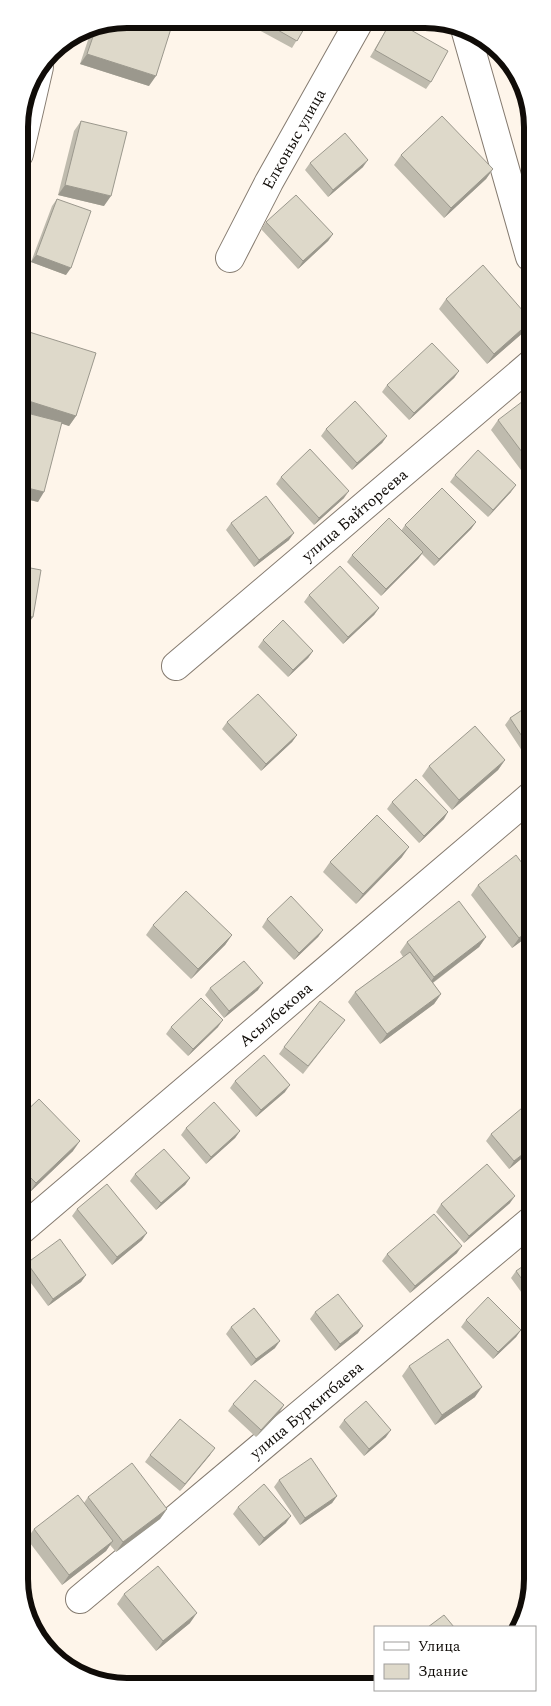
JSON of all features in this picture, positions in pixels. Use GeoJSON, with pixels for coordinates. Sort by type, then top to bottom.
{"type":"FeatureCollection","features":[{"type":"Feature","properties":{"kind":"street","name":"Елконыс улица"},"geometry":{"type":"LineString","coordinates":[[230,258],[278,165],[356,27]]}},
{"type":"Feature","properties":{"kind":"street"},"geometry":{"type":"LineString","coordinates":[[468,38],[524,236]]}},
{"type":"Feature","properties":{"kind":"street"},"geometry":{"type":"LineString","coordinates":[[28,115],[32,98]]}},
{"type":"Feature","properties":{"kind":"street","name":"улица Байтореева"},"geometry":{"type":"LineString","coordinates":[[176,666],[524,369]]}},
{"type":"Feature","properties":{"kind":"street","name":"Асылбекова"},"geometry":{"type":"LineString","coordinates":[[28,1224],[524,802]]}},
{"type":"Feature","properties":{"kind":"street","name":"улица Буркитбаева"},"geometry":{"type":"LineString","coordinates":[[80,1599],[523,1227]]}},
{"type":"Feature","properties":{"kind":"building"},"geometry":{"type":"Polygon","coordinates":[[[273,27],[305,27],[297,41],[273,27]]]}},
{"type":"Feature","properties":{"kind":"building"},"geometry":{"type":"Polygon","coordinates":[[[388,27],[406,27],[448,51],[431,82],[375,50],[388,27]]]}},
{"type":"Feature","properties":{"kind":"building"},"geometry":{"type":"Polygon","coordinates":[[[171,28],[156,76],[87,54],[94,33],[107,29],[171,28]]]}},
{"type":"Feature","properties":{"kind":"building"},"geometry":{"type":"Polygon","coordinates":[[[442,116],[493,169],[451,208],[401,155],[442,116]]]}},
{"type":"Feature","properties":{"kind":"building"},"geometry":{"type":"Polygon","coordinates":[[[81,121],[127,132],[111,196],[65,185],[81,121]]]}},
{"type":"Feature","properties":{"kind":"building"},"geometry":{"type":"Polygon","coordinates":[[[345,133],[368,160],[333,190],[310,163],[345,133]]]}},
{"type":"Feature","properties":{"kind":"building"},"geometry":{"type":"Polygon","coordinates":[[[296,195],[333,234],[303,261],[266,222],[296,195]]]}},
{"type":"Feature","properties":{"kind":"building"},"geometry":{"type":"Polygon","coordinates":[[[57,199],[91,211],[71,268],[36,255],[57,199]]]}},
{"type":"Feature","properties":{"kind":"building"},"geometry":{"type":"Polygon","coordinates":[[[483,265],[524,312],[524,327],[494,354],[446,299],[483,265]]]}},
{"type":"Feature","properties":{"kind":"building"},"geometry":{"type":"Polygon","coordinates":[[[28,332],[96,353],[76,416],[28,401],[28,332]]]}},
{"type":"Feature","properties":{"kind":"building"},"geometry":{"type":"Polygon","coordinates":[[[432,343],[459,371],[414,413],[387,385],[432,343]]]}},
{"type":"Feature","properties":{"kind":"building"},"geometry":{"type":"Polygon","coordinates":[[[524,400],[524,454],[498,420],[524,400]]]}},
{"type":"Feature","properties":{"kind":"building"},"geometry":{"type":"Polygon","coordinates":[[[355,401],[387,436],[357,463],[326,429],[355,401]]]}},
{"type":"Feature","properties":{"kind":"building"},"geometry":{"type":"Polygon","coordinates":[[[28,413],[62,422],[44,492],[28,488],[28,413]]]}},
{"type":"Feature","properties":{"kind":"building"},"geometry":{"type":"Polygon","coordinates":[[[310,449],[349,491],[319,518],[281,477],[310,449]]]}},
{"type":"Feature","properties":{"kind":"building"},"geometry":{"type":"Polygon","coordinates":[[[478,450],[516,485],[493,510],[455,475],[478,450]]]}},
{"type":"Feature","properties":{"kind":"building"},"geometry":{"type":"Polygon","coordinates":[[[442,488],[476,522],[439,559],[405,525],[442,488]]]}},
{"type":"Feature","properties":{"kind":"building"},"geometry":{"type":"Polygon","coordinates":[[[266,496],[294,533],[259,560],[231,523],[266,496]]]}},
{"type":"Feature","properties":{"kind":"building"},"geometry":{"type":"Polygon","coordinates":[[[389,518],[423,552],[386,589],[352,555],[389,518]]]}},
{"type":"Feature","properties":{"kind":"building"},"geometry":{"type":"Polygon","coordinates":[[[340,566],[379,608],[348,637],[309,595],[340,566]]]}},
{"type":"Feature","properties":{"kind":"building"},"geometry":{"type":"Polygon","coordinates":[[[28,568],[41,570],[33,617],[28,616],[28,568]]]}},
{"type":"Feature","properties":{"kind":"building"},"geometry":{"type":"Polygon","coordinates":[[[283,620],[313,651],[293,670],[263,640],[283,620]]]}},
{"type":"Feature","properties":{"kind":"building"},"geometry":{"type":"Polygon","coordinates":[[[258,694],[297,735],[266,764],[227,722],[258,694]]]}},
{"type":"Feature","properties":{"kind":"building"},"geometry":{"type":"Polygon","coordinates":[[[524,709],[524,739],[510,718],[524,709]]]}},
{"type":"Feature","properties":{"kind":"building"},"geometry":{"type":"Polygon","coordinates":[[[475,726],[505,760],[459,800],[429,766],[475,726]]]}},
{"type":"Feature","properties":{"kind":"building"},"geometry":{"type":"Polygon","coordinates":[[[416,779],[448,812],[424,836],[392,802],[416,779]]]}},
{"type":"Feature","properties":{"kind":"building"},"geometry":{"type":"Polygon","coordinates":[[[377,815],[409,847],[363,894],[330,862],[377,815]]]}},
{"type":"Feature","properties":{"kind":"building"},"geometry":{"type":"Polygon","coordinates":[[[516,855],[523,865],[523,935],[519,938],[478,885],[516,855]]]}},
{"type":"Feature","properties":{"kind":"building"},"geometry":{"type":"Polygon","coordinates":[[[186,891],[232,935],[198,969],[153,925],[186,891]]]}},
{"type":"Feature","properties":{"kind":"building"},"geometry":{"type":"Polygon","coordinates":[[[291,896],[323,930],[299,953],[267,919],[291,896]]]}},
{"type":"Feature","properties":{"kind":"building"},"geometry":{"type":"Polygon","coordinates":[[[459,901],[486,937],[434,977],[407,942],[459,901]]]}},
{"type":"Feature","properties":{"kind":"building"},"geometry":{"type":"Polygon","coordinates":[[[410,952],[441,994],[387,1034],[355,992],[410,952]]]}},
{"type":"Feature","properties":{"kind":"building"},"geometry":{"type":"Polygon","coordinates":[[[244,961],[263,983],[229,1011],[210,988],[244,961]]]}},
{"type":"Feature","properties":{"kind":"building"},"geometry":{"type":"Polygon","coordinates":[[[201,998],[223,1020],[193,1049],[171,1027],[201,998]]]}},
{"type":"Feature","properties":{"kind":"building"},"geometry":{"type":"Polygon","coordinates":[[[320,1001],[345,1020],[308,1066],[284,1047],[320,1001]]]}},
{"type":"Feature","properties":{"kind":"building"},"geometry":{"type":"Polygon","coordinates":[[[264,1055],[290,1085],[261,1110],[235,1081],[264,1055]]]}},
{"type":"Feature","properties":{"kind":"building"},"geometry":{"type":"Polygon","coordinates":[[[39,1099],[80,1141],[36,1183],[28,1175],[28,1109],[39,1099]]]}},
{"type":"Feature","properties":{"kind":"building"},"geometry":{"type":"Polygon","coordinates":[[[214,1102],[240,1131],[211,1157],[186,1128],[214,1102]]]}},
{"type":"Feature","properties":{"kind":"building"},"geometry":{"type":"Polygon","coordinates":[[[522,1108],[523,1110],[523,1154],[514,1161],[491,1134],[522,1108]]]}},
{"type":"Feature","properties":{"kind":"building"},"geometry":{"type":"Polygon","coordinates":[[[164,1149],[190,1178],[161,1203],[135,1174],[164,1149]]]}},
{"type":"Feature","properties":{"kind":"building"},"geometry":{"type":"Polygon","coordinates":[[[487,1164],[515,1196],[469,1236],[441,1204],[487,1164]]]}},
{"type":"Feature","properties":{"kind":"building"},"geometry":{"type":"Polygon","coordinates":[[[107,1184],[147,1233],[117,1257],[77,1209],[107,1184]]]}},
{"type":"Feature","properties":{"kind":"building"},"geometry":{"type":"Polygon","coordinates":[[[434,1214],[462,1246],[415,1286],[387,1254],[434,1214]]]}},
{"type":"Feature","properties":{"kind":"building"},"geometry":{"type":"Polygon","coordinates":[[[60,1239],[86,1275],[53,1299],[28,1262],[60,1239]]]}},
{"type":"Feature","properties":{"kind":"building"},"geometry":{"type":"Polygon","coordinates":[[[523,1266],[523,1281],[516,1271],[523,1266]]]}},
{"type":"Feature","properties":{"kind":"building"},"geometry":{"type":"Polygon","coordinates":[[[338,1294],[363,1326],[340,1344],[315,1312],[338,1294]]]}},
{"type":"Feature","properties":{"kind":"building"},"geometry":{"type":"Polygon","coordinates":[[[488,1297],[521,1330],[498,1352],[466,1320],[488,1297]]]}},
{"type":"Feature","properties":{"kind":"building"},"geometry":{"type":"Polygon","coordinates":[[[254,1308],[280,1341],[256,1359],[231,1327],[254,1308]]]}},
{"type":"Feature","properties":{"kind":"building"},"geometry":{"type":"Polygon","coordinates":[[[448,1339],[482,1387],[442,1415],[409,1366],[448,1339]]]}},
{"type":"Feature","properties":{"kind":"building"},"geometry":{"type":"Polygon","coordinates":[[[255,1380],[284,1405],[261,1430],[233,1404],[255,1380]]]}},
{"type":"Feature","properties":{"kind":"building"},"geometry":{"type":"Polygon","coordinates":[[[366,1401],[391,1430],[369,1449],[344,1420],[366,1401]]]}},
{"type":"Feature","properties":{"kind":"building"},"geometry":{"type":"Polygon","coordinates":[[[180,1419],[215,1448],[185,1484],[150,1455],[180,1419]]]}},
{"type":"Feature","properties":{"kind":"building"},"geometry":{"type":"Polygon","coordinates":[[[311,1458],[337,1496],[305,1518],[279,1480],[311,1458]]]}},
{"type":"Feature","properties":{"kind":"building"},"geometry":{"type":"Polygon","coordinates":[[[132,1463],[167,1509],[123,1542],[88,1497],[132,1463]]]}},
{"type":"Feature","properties":{"kind":"building"},"geometry":{"type":"Polygon","coordinates":[[[264,1484],[291,1516],[264,1538],[238,1507],[264,1484]]]}},
{"type":"Feature","properties":{"kind":"building"},"geometry":{"type":"Polygon","coordinates":[[[78,1495],[113,1541],[69,1575],[34,1529],[78,1495]]]}},
{"type":"Feature","properties":{"kind":"building"},"geometry":{"type":"Polygon","coordinates":[[[158,1566],[197,1613],[163,1641],[124,1594],[158,1566]]]}},
{"type":"Feature","properties":{"kind":"building"},"geometry":{"type":"Polygon","coordinates":[[[444,1615],[453,1626],[429,1626],[444,1615]]]}}]}
